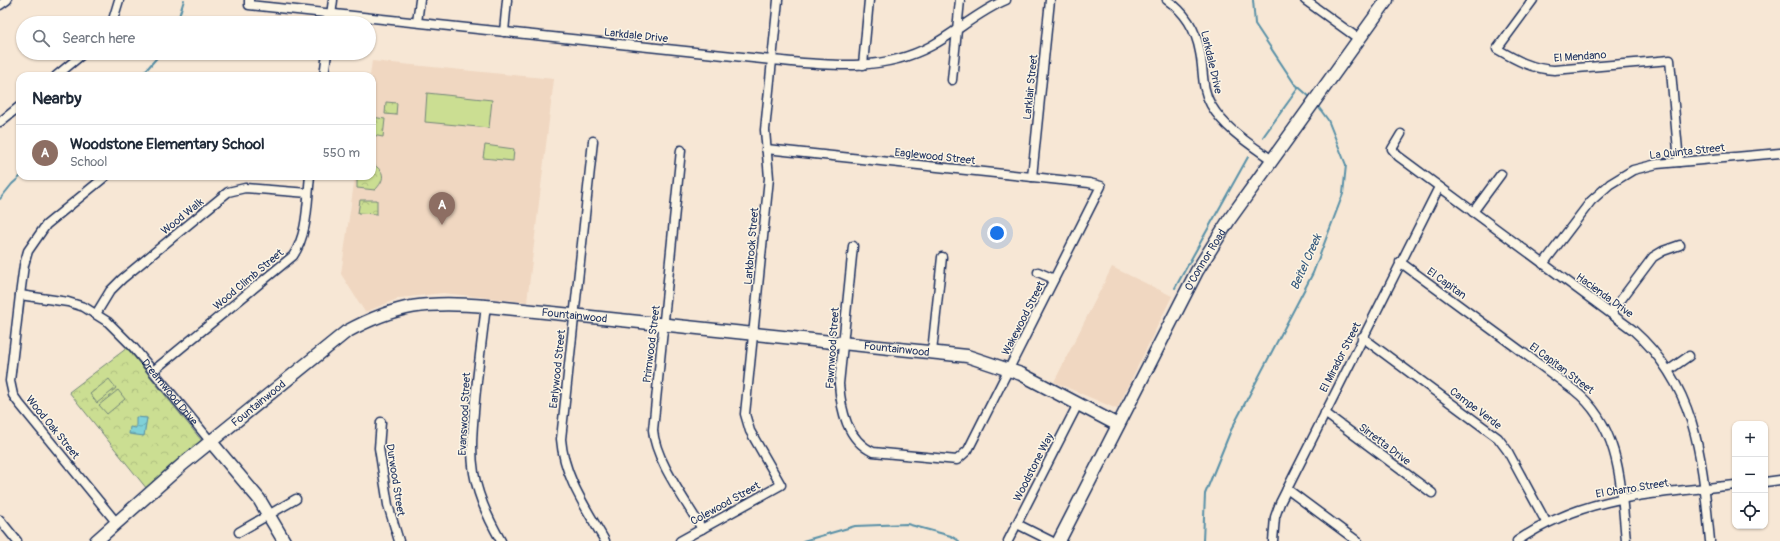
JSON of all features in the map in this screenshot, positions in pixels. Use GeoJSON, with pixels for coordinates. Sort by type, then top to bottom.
{"type":"FeatureCollection","features":[{"type":"Feature","properties":{"kind":"street"},"geometry":{"type":"LineString","coordinates":[[0,5],[7,0]]}},
{"type":"Feature","properties":{"kind":"street"},"geometry":{"type":"LineString","coordinates":[[114,16],[119,0]]}},
{"type":"Feature","properties":{"kind":"street"},"geometry":{"type":"LineString","coordinates":[[331,16],[333,0]]}},
{"type":"Feature","properties":{"kind":"street"},"geometry":{"type":"LineString","coordinates":[[418,22],[420,0]]}},
{"type":"Feature","properties":{"kind":"street"},"geometry":{"type":"LineString","coordinates":[[504,32],[507,0]]}},
{"type":"Feature","properties":{"kind":"street","name":"Larkbrook Street"},"geometry":{"type":"LineString","coordinates":[[778,0],[765,130],[769,178],[746,404],[746,423],[781,485]]}},
{"type":"Feature","properties":{"kind":"street"},"geometry":{"type":"LineString","coordinates":[[863,66],[869,0]]}},
{"type":"Feature","properties":{"kind":"street"},"geometry":{"type":"LineString","coordinates":[[952,80],[960,0]]}},
{"type":"Feature","properties":{"kind":"street","name":"Larkdale Drive"},"geometry":{"type":"LineString","coordinates":[[376,18],[772,60],[842,66],[863,66],[888,62],[915,53],[930,46],[1006,0]]}},
{"type":"Feature","properties":{"kind":"street","name":"Larklair Street"},"geometry":{"type":"LineString","coordinates":[[1032,177],[1050,0]]}},
{"type":"Feature","properties":{"kind":"street","name":"Larkdale Drive"},"geometry":{"type":"LineString","coordinates":[[1167,0],[1182,13],[1194,31],[1201,52],[1202,76],[1211,104],[1231,130],[1272,160]]}},
{"type":"Feature","properties":{"kind":"street"},"geometry":{"type":"LineString","coordinates":[[1305,0],[1359,39]]}},
{"type":"Feature","properties":{"kind":"street","name":"O'Connor Road"},"geometry":{"type":"LineString","coordinates":[[1059,541],[1197,271],[1229,220],[1320,91],[1387,0]]}},
{"type":"Feature","properties":{"kind":"street","name":"El Mendano"},"geometry":{"type":"LineString","coordinates":[[1533,0],[1498,49],[1524,64],[1546,70],[1670,60],[1679,162]]}},
{"type":"Feature","properties":{"kind":"street","name":"Larkdale Drive"},"geometry":{"type":"LineString","coordinates":[[249,3],[360,16]]}},
{"type":"Feature","properties":{"kind":"street"},"geometry":{"type":"LineString","coordinates":[[61,72],[75,60]]}},
{"type":"Feature","properties":{"kind":"street"},"geometry":{"type":"LineString","coordinates":[[325,72],[326,60]]}},
{"type":"Feature","properties":{"kind":"street"},"geometry":{"type":"LineString","coordinates":[[0,122],[16,109]]}},
{"type":"Feature","properties":{"kind":"street","name":"Hacienda Drive"},"geometry":{"type":"LineString","coordinates":[[1401,134],[1393,145],[1394,153],[1611,313],[1646,341],[1669,370],[1686,404],[1692,421],[1705,489],[1710,541]]}},
{"type":"Feature","properties":{"kind":"street","name":"Earlywood Street"},"geometry":{"type":"LineString","coordinates":[[593,141],[562,426],[562,452],[571,481],[605,541]]}},
{"type":"Feature","properties":{"kind":"street","name":"Eaglewood Street"},"geometry":{"type":"LineString","coordinates":[[766,149],[1089,183],[1101,186]]}},
{"type":"Feature","properties":{"kind":"street","name":"Primwood Street"},"geometry":{"type":"LineString","coordinates":[[681,150],[655,402],[654,441],[659,456],[702,528]]}},
{"type":"Feature","properties":{"kind":"street","name":"La Quinta Street"},"geometry":{"type":"LineString","coordinates":[[1543,264],[1590,201],[1610,184],[1633,170],[1646,166],[1679,162],[1780,153]]}},
{"type":"Feature","properties":{"kind":"street"},"geometry":{"type":"LineString","coordinates":[[1473,212],[1501,174]]}},
{"type":"Feature","properties":{"kind":"street","name":"Wood Oak Street"},"geometry":{"type":"LineString","coordinates":[[101,180],[46,225],[28,251],[24,265],[11,375],[13,395],[116,522]]}},
{"type":"Feature","properties":{"kind":"street","name":"Wood Climb Street"},"geometry":{"type":"LineString","coordinates":[[153,371],[292,256],[300,242],[310,180]]}},
{"type":"Feature","properties":{"kind":"street","name":"Wakewood Street"},"geometry":{"type":"LineString","coordinates":[[962,457],[968,450],[1101,186]]}},
{"type":"Feature","properties":{"kind":"street","name":"El Mirador Street"},"geometry":{"type":"LineString","coordinates":[[1273,541],[1277,510],[1362,337],[1439,187]]}},
{"type":"Feature","properties":{"kind":"street","name":"Wood Walk"},"geometry":{"type":"LineString","coordinates":[[96,314],[110,291],[122,279],[228,192],[245,188],[308,193]]}},
{"type":"Feature","properties":{"kind":"street"},"geometry":{"type":"LineString","coordinates":[[1611,313],[1653,257],[1663,251],[1680,245]]}},
{"type":"Feature","properties":{"kind":"street","name":"Fawnwood Street"},"geometry":{"type":"LineString","coordinates":[[853,246],[842,343],[840,384],[842,407],[849,427],[856,440],[863,447],[873,452],[952,461],[962,457]]}},
{"type":"Feature","properties":{"kind":"street"},"geometry":{"type":"LineString","coordinates":[[932,352],[942,257]]}},
{"type":"Feature","properties":{"kind":"street","name":"El Capitan"},"geometry":{"type":"LineString","coordinates":[[1400,262],[1481,322]]}},
{"type":"Feature","properties":{"kind":"street"},"geometry":{"type":"LineString","coordinates":[[1038,272],[1054,279]]}},
{"type":"Feature","properties":{"kind":"street","name":"Dreamwood Drive"},"geometry":{"type":"LineString","coordinates":[[20,295],[68,302],[96,314],[124,336],[259,499],[284,541]]}},
{"type":"Feature","properties":{"kind":"street","name":"Fountainwood"},"geometry":{"type":"LineString","coordinates":[[96,541],[116,522],[211,442],[335,340],[366,321],[388,312],[435,303],[486,306],[967,356],[1009,369],[1118,425]]}},
{"type":"Feature","properties":{"kind":"street","name":"Evanswood Street"},"geometry":{"type":"LineString","coordinates":[[486,306],[473,418],[472,453],[474,474],[478,491],[484,509],[500,541]]}},
{"type":"Feature","properties":{"kind":"street","name":"El Capitan Street"},"geometry":{"type":"LineString","coordinates":[[1481,322],[1578,393],[1596,411],[1610,438],[1622,498],[1626,541]]}},
{"type":"Feature","properties":{"kind":"street","name":"Campe Verde"},"geometry":{"type":"LineString","coordinates":[[1362,337],[1498,438],[1507,450],[1546,522]]}},
{"type":"Feature","properties":{"kind":"street"},"geometry":{"type":"LineString","coordinates":[[1669,370],[1689,356]]}},
{"type":"Feature","properties":{"kind":"street","name":"Woodstone Way"},"geometry":{"type":"LineString","coordinates":[[1008,541],[1078,404]]}},
{"type":"Feature","properties":{"kind":"street","name":"Sirretta Drive"},"geometry":{"type":"LineString","coordinates":[[1325,412],[1432,493]]}},
{"type":"Feature","properties":{"kind":"street","name":"Durwood Street"},"geometry":{"type":"LineString","coordinates":[[381,422],[379,448],[388,505],[399,541]]}},
{"type":"Feature","properties":{"kind":"street"},"geometry":{"type":"LineString","coordinates":[[1768,482],[1780,480]]}},
{"type":"Feature","properties":{"kind":"street","name":"Colewood Street"},"geometry":{"type":"LineString","coordinates":[[680,541],[781,485]]}},
{"type":"Feature","properties":{"kind":"street","name":"El Charro Street"},"geometry":{"type":"LineString","coordinates":[[1517,541],[1546,522],[1583,508],[1622,498],[1732,485]]}},
{"type":"Feature","properties":{"kind":"street"},"geometry":{"type":"LineString","coordinates":[[1287,489],[1357,541]]}},
{"type":"Feature","properties":{"kind":"street"},"geometry":{"type":"LineString","coordinates":[[239,532],[296,499]]}},
{"type":"Feature","properties":{"kind":"street"},"geometry":{"type":"LineString","coordinates":[[0,520],[17,541]]}},
{"type":"Feature","properties":{"kind":"street"},"geometry":{"type":"LineString","coordinates":[[1017,524],[1051,541]]}},
{"type":"Feature","properties":{"kind":"shaded area"},"geometry":{"type":"Polygon","coordinates":[[[372,61],[554,79],[527,302],[443,293],[400,298],[365,312],[341,274],[354,180],[376,180],[376,72],[371,72],[372,61]]]}},
{"type":"Feature","properties":{"kind":"shaded area"},"geometry":{"type":"Polygon","coordinates":[[[1112,267],[1172,296],[1117,409],[1054,382],[1112,267]]]}},
{"type":"Feature","properties":{"kind":"green space"},"geometry":{"type":"Polygon","coordinates":[[[427,93],[492,100],[489,128],[425,122],[427,93]]]}},
{"type":"Feature","properties":{"kind":"green space"},"geometry":{"type":"Polygon","coordinates":[[[386,102],[397,103],[396,115],[385,114],[386,102]]]}},
{"type":"Feature","properties":{"kind":"green space"},"geometry":{"type":"Polygon","coordinates":[[[376,118],[385,119],[383,137],[376,136],[376,118]]]}},
{"type":"Feature","properties":{"kind":"green space"},"geometry":{"type":"Polygon","coordinates":[[[485,145],[514,149],[513,161],[483,158],[485,145]]]}},
{"type":"Feature","properties":{"kind":"green space"},"geometry":{"type":"Polygon","coordinates":[[[376,166],[380,170],[382,173],[381,183],[375,190],[357,188],[357,180],[376,180],[376,166]]]}},
{"type":"Feature","properties":{"kind":"green space"},"geometry":{"type":"Polygon","coordinates":[[[360,200],[377,200],[377,214],[358,213],[360,200]]]}},
{"type":"Feature","properties":{"kind":"green space"},"geometry":{"type":"Polygon","coordinates":[[[127,348],[202,441],[147,489],[69,392],[127,348]]]}},
{"type":"Feature","properties":{"kind":"green space"},"geometry":{"type":"Polygon","coordinates":[[[109,379],[116,388],[97,403],[90,394],[109,379]]]}},
{"type":"Feature","properties":{"kind":"green space"},"geometry":{"type":"Polygon","coordinates":[[[118,390],[125,399],[107,414],[99,405],[118,390]]]}},
{"type":"Feature","properties":{"kind":"water"},"geometry":{"type":"Polygon","coordinates":[[[136,417],[147,418],[144,436],[129,434],[130,427],[136,428],[136,417]]]}},
{"type":"Feature","properties":{"kind":"waterway"},"geometry":{"type":"LineString","coordinates":[[179,16],[184,0]]}},
{"type":"Feature","properties":{"kind":"waterway","name":"Beitel Creek"},"geometry":{"type":"LineString","coordinates":[[1253,0],[1255,24],[1294,83],[1311,98]]}},
{"type":"Feature","properties":{"kind":"waterway"},"geometry":{"type":"LineString","coordinates":[[144,72],[155,60]]}},
{"type":"Feature","properties":{"kind":"waterway"},"geometry":{"type":"LineString","coordinates":[[1263,137],[1299,87]]}},
{"type":"Feature","properties":{"kind":"waterway","name":"Beitel Creek"},"geometry":{"type":"LineString","coordinates":[[1203,541],[1205,494],[1231,430],[1313,273],[1343,194],[1346,165],[1328,120],[1317,105]]}},
{"type":"Feature","properties":{"kind":"waterway"},"geometry":{"type":"LineString","coordinates":[[1175,288],[1248,157]]}},
{"type":"Feature","properties":{"kind":"waterway"},"geometry":{"type":"LineString","coordinates":[[0,199],[16,180]]}},
{"type":"Feature","properties":{"kind":"waterway"},"geometry":{"type":"LineString","coordinates":[[803,541],[855,526],[907,524],[951,536],[959,541]]}},
{"type":"Feature","properties":{"kind":"place","name":"Woodstone Elementary School"},"geometry":{"type":"Point","coordinates":[442,225]}}]}
